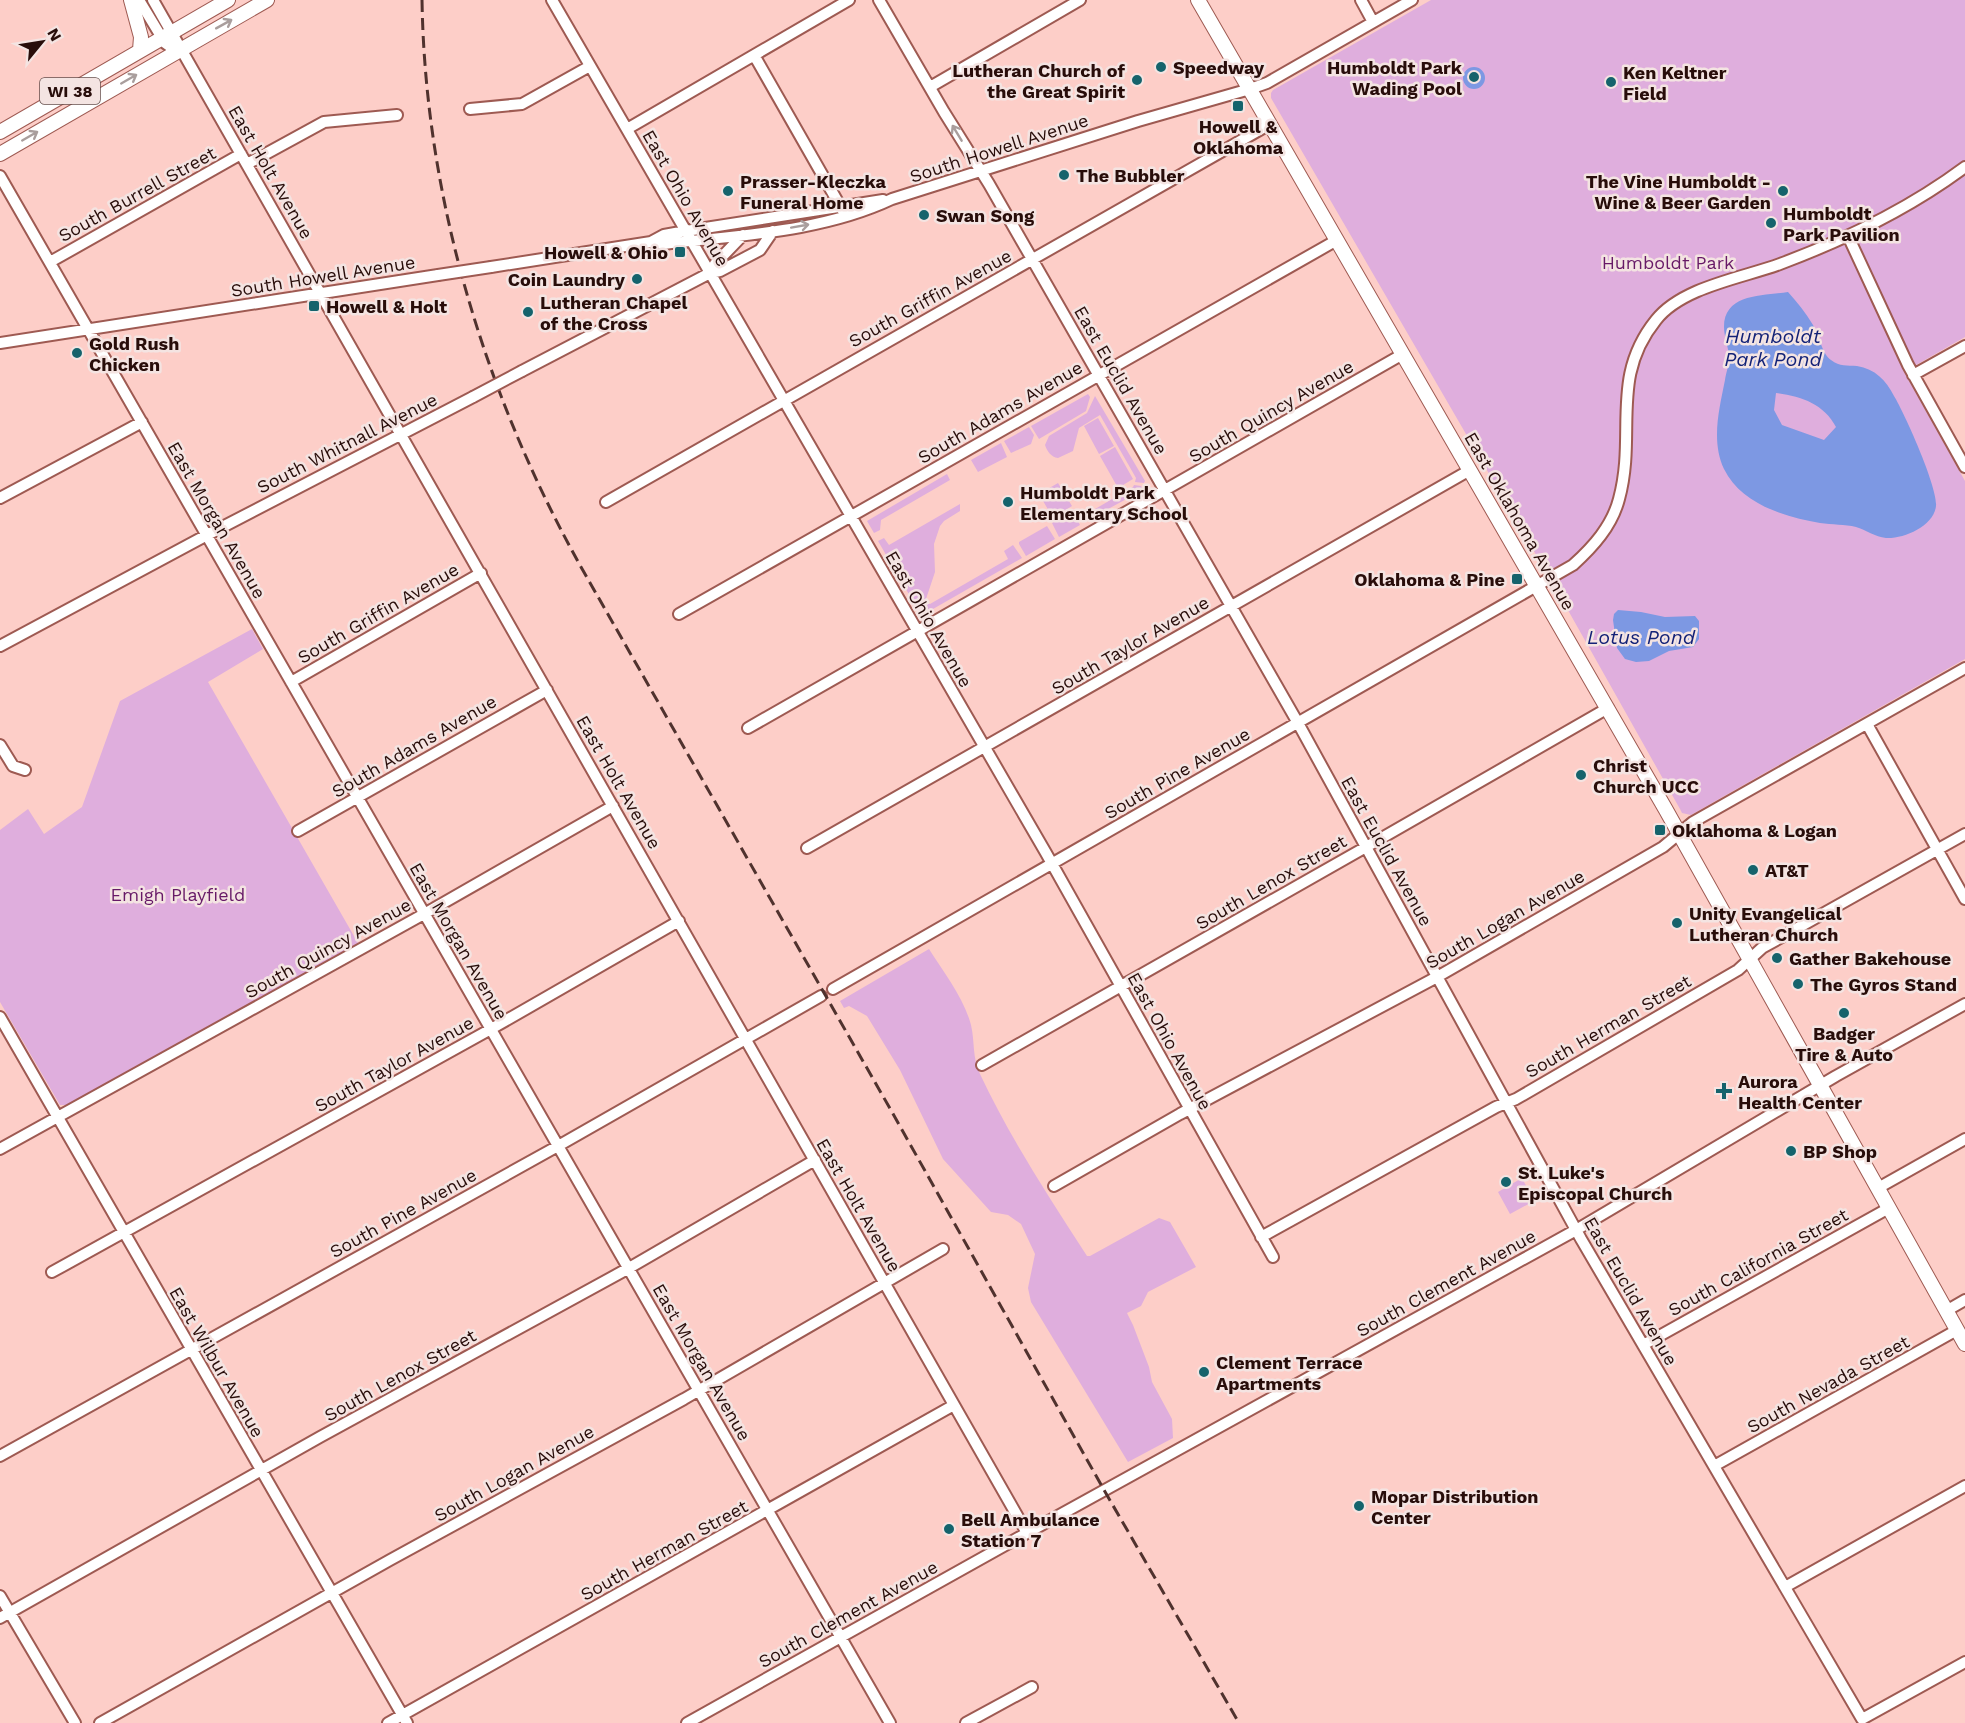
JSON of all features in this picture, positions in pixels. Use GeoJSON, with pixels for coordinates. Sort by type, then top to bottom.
{"type":"FeatureCollection","features":[{"type":"Feature","properties":{"kind":"main road"},"geometry":{"type":"LineString","coordinates":[[131,0],[141,37],[140,50]]}},
{"type":"Feature","properties":{"kind":"main road","name":"WI 38"},"geometry":{"type":"LineString","coordinates":[[0,132],[228,0]]}},
{"type":"Feature","properties":{"kind":"main road","name":"WI 38"},"geometry":{"type":"LineString","coordinates":[[0,154],[267,0]]}},
{"type":"Feature","properties":{"kind":"main road","name":"East Oklahoma Avenue"},"geometry":{"type":"LineString","coordinates":[[1198,0],[1608,708],[1965,1344]]}},
{"type":"Feature","properties":{"kind":"street"},"geometry":{"type":"LineString","coordinates":[[139,0],[166,35]]}},
{"type":"Feature","properties":{"kind":"street"},"geometry":{"type":"LineString","coordinates":[[153,0],[172,48],[180,49]]}},
{"type":"Feature","properties":{"kind":"street","name":"East Ohio Avenue"},"geometry":{"type":"LineString","coordinates":[[552,0],[1052,864],[1273,1257]]}},
{"type":"Feature","properties":{"kind":"street"},"geometry":{"type":"LineString","coordinates":[[627,129],[849,0]]}},
{"type":"Feature","properties":{"kind":"street","name":"East Euclid Avenue"},"geometry":{"type":"LineString","coordinates":[[879,0],[1032,259],[1298,723],[1576,1230],[1862,1719],[1965,1662]]}},
{"type":"Feature","properties":{"kind":"street"},"geometry":{"type":"LineString","coordinates":[[932,91],[1080,0]]}},
{"type":"Feature","properties":{"kind":"street"},"geometry":{"type":"LineString","coordinates":[[1361,0],[1373,22]]}},
{"type":"Feature","properties":{"kind":"street","name":"South Howell Avenue"},"geometry":{"type":"LineString","coordinates":[[688,236],[757,219],[844,212],[892,200],[1138,121],[1250,89],[1267,83],[1412,0]]}},
{"type":"Feature","properties":{"kind":"street","name":"East Holt Avenue"},"geometry":{"type":"LineString","coordinates":[[180,49],[1027,1533]]}},
{"type":"Feature","properties":{"kind":"street"},"geometry":{"type":"LineString","coordinates":[[754,55],[844,212]]}},
{"type":"Feature","properties":{"kind":"street"},"geometry":{"type":"LineString","coordinates":[[470,109],[522,104],[590,66]]}},
{"type":"Feature","properties":{"kind":"street","name":"South Burrell Street"},"geometry":{"type":"LineString","coordinates":[[50,262],[244,159],[324,122],[397,115]]}},
{"type":"Feature","properties":{"kind":"street","name":"South Griffin Avenue"},"geometry":{"type":"LineString","coordinates":[[606,502],[1270,124]]}},
{"type":"Feature","properties":{"kind":"street","name":"South Pine Avenue"},"geometry":{"type":"LineString","coordinates":[[833,989],[1573,566],[1591,549],[1608,525],[1619,500],[1625,460],[1627,389],[1630,371],[1644,335],[1659,316],[1672,306],[1703,290],[1780,264],[1848,236],[1946,181],[1965,167]]}},
{"type":"Feature","properties":{"kind":"street","name":"East Morgan Avenue"},"geometry":{"type":"LineString","coordinates":[[0,176],[890,1723]]}},
{"type":"Feature","properties":{"kind":"street","name":"South Howell Avenue"},"geometry":{"type":"LineString","coordinates":[[0,343],[651,242],[664,236],[743,236],[826,222],[844,212]]}},
{"type":"Feature","properties":{"kind":"street","name":"South Whitnall Avenue"},"geometry":{"type":"LineString","coordinates":[[710,273],[715,264],[757,219]]}},
{"type":"Feature","properties":{"kind":"street","name":"South Whitnall Avenue"},"geometry":{"type":"LineString","coordinates":[[0,646],[207,535],[710,273],[720,271],[760,250],[773,231]]}},
{"type":"Feature","properties":{"kind":"street"},"geometry":{"type":"LineString","coordinates":[[1848,236],[1913,375],[1965,467]]}},
{"type":"Feature","properties":{"kind":"street","name":"South Adams Avenue"},"geometry":{"type":"LineString","coordinates":[[679,614],[1337,240]]}},
{"type":"Feature","properties":{"kind":"street"},"geometry":{"type":"LineString","coordinates":[[1913,375],[1965,346]]}},
{"type":"Feature","properties":{"kind":"street","name":"South Quincy Avenue"},"geometry":{"type":"LineString","coordinates":[[748,728],[1403,354]]}},
{"type":"Feature","properties":{"kind":"street"},"geometry":{"type":"LineString","coordinates":[[0,498],[142,422]]}},
{"type":"Feature","properties":{"kind":"street","name":"South Taylor Avenue"},"geometry":{"type":"LineString","coordinates":[[807,848],[1470,470]]}},
{"type":"Feature","properties":{"kind":"street","name":"South Griffin Avenue"},"geometry":{"type":"LineString","coordinates":[[291,682],[481,573]]}},
{"type":"Feature","properties":{"kind":"street","name":"South Logan Avenue"},"geometry":{"type":"LineString","coordinates":[[1054,1186],[1189,1109],[1437,977],[1663,847],[1693,822],[1965,668]]}},
{"type":"Feature","properties":{"kind":"street","name":"South Adams Avenue"},"geometry":{"type":"LineString","coordinates":[[298,831],[547,690]]}},
{"type":"Feature","properties":{"kind":"street","name":"South Lenox Street"},"geometry":{"type":"LineString","coordinates":[[982,1065],[1608,708]]}},
{"type":"Feature","properties":{"kind":"street"},"geometry":{"type":"LineString","coordinates":[[1867,724],[1965,898]]}},
{"type":"Feature","properties":{"kind":"street"},"geometry":{"type":"LineString","coordinates":[[0,745],[13,766],[25,770]]}},
{"type":"Feature","properties":{"kind":"street","name":"South Quincy Avenue"},"geometry":{"type":"LineString","coordinates":[[0,1149],[424,914],[613,806]]}},
{"type":"Feature","properties":{"kind":"street","name":"South Herman Street"},"geometry":{"type":"LineString","coordinates":[[1261,1237],[1506,1103],[1738,969],[1764,947],[1965,834]]}},
{"type":"Feature","properties":{"kind":"street","name":"South Taylor Avenue"},"geometry":{"type":"LineString","coordinates":[[52,1272],[491,1029],[679,921]]}},
{"type":"Feature","properties":{"kind":"street","name":"South Pine Avenue"},"geometry":{"type":"LineString","coordinates":[[0,1456],[558,1146],[821,996]]}},
{"type":"Feature","properties":{"kind":"street","name":"South Clement Avenue"},"geometry":{"type":"LineString","coordinates":[[687,1723],[1576,1230],[1820,1086],[1965,1004]]}},
{"type":"Feature","properties":{"kind":"street","name":"East Wilbur Avenue"},"geometry":{"type":"LineString","coordinates":[[0,1017],[404,1719]]}},
{"type":"Feature","properties":{"kind":"street"},"geometry":{"type":"LineString","coordinates":[[1878,1188],[1965,1139]]}},
{"type":"Feature","properties":{"kind":"street","name":"South Lenox Street"},"geometry":{"type":"LineString","coordinates":[[5,1615],[628,1268],[815,1160]]}},
{"type":"Feature","properties":{"kind":"street","name":"South California Street"},"geometry":{"type":"LineString","coordinates":[[1643,1345],[1889,1208]]}},
{"type":"Feature","properties":{"kind":"street","name":"South Logan Avenue"},"geometry":{"type":"LineString","coordinates":[[100,1723],[699,1391],[943,1250]]}},
{"type":"Feature","properties":{"kind":"street"},"geometry":{"type":"LineString","coordinates":[[1946,1311],[1965,1300]]}},
{"type":"Feature","properties":{"kind":"street","name":"South Nevada Street"},"geometry":{"type":"LineString","coordinates":[[1714,1466],[1957,1330]]}},
{"type":"Feature","properties":{"kind":"street","name":"South Herman Street"},"geometry":{"type":"LineString","coordinates":[[388,1723],[404,1719],[954,1406]]}},
{"type":"Feature","properties":{"kind":"street"},"geometry":{"type":"LineString","coordinates":[[1785,1587],[1965,1486]]}},
{"type":"Feature","properties":{"kind":"street"},"geometry":{"type":"LineString","coordinates":[[0,1596],[5,1615],[75,1723]]}},
{"type":"Feature","properties":{"kind":"street"},"geometry":{"type":"LineString","coordinates":[[966,1723],[1032,1687]]}},
{"type":"Feature","properties":{"kind":"green space","name":"Humboldt Park"},"geometry":{"type":"Polygon","coordinates":[[[1431,0],[1965,0],[1965,337],[1904,372],[1965,481],[1965,659],[1691,815],[1682,813],[1560,596],[1271,98],[1273,90],[1431,0]]]}},
{"type":"Feature","properties":{"kind":"green space"},"geometry":{"type":"Polygon","coordinates":[[[1088,394],[1090,397],[1086,411],[1039,439],[1031,426],[1088,394]]]}},
{"type":"Feature","properties":{"kind":"green space"},"geometry":{"type":"Polygon","coordinates":[[[1095,396],[1145,481],[1144,483],[1135,482],[1136,478],[1100,415],[1079,428],[1073,451],[1058,458],[1051,455],[1047,449],[1045,445],[1049,436],[1087,413],[1095,396]]]}},
{"type":"Feature","properties":{"kind":"green space"},"geometry":{"type":"Polygon","coordinates":[[[1098,418],[1114,446],[1099,454],[1084,426],[1098,418]]]}},
{"type":"Feature","properties":{"kind":"green space"},"geometry":{"type":"Polygon","coordinates":[[[1029,427],[1034,435],[1031,444],[1011,453],[1004,441],[1029,427]]]}},
{"type":"Feature","properties":{"kind":"green space"},"geometry":{"type":"Polygon","coordinates":[[[1001,443],[1007,457],[978,472],[971,460],[1001,443]]]}},
{"type":"Feature","properties":{"kind":"green space"},"geometry":{"type":"Polygon","coordinates":[[[1115,447],[1133,479],[1118,488],[1100,456],[1115,447]]]}},
{"type":"Feature","properties":{"kind":"green space"},"geometry":{"type":"Polygon","coordinates":[[[947,474],[950,480],[881,520],[880,530],[874,533],[867,521],[947,474]]]}},
{"type":"Feature","properties":{"kind":"green space"},"geometry":{"type":"Polygon","coordinates":[[[1058,483],[1072,506],[1053,518],[1039,494],[1058,483]]]}},
{"type":"Feature","properties":{"kind":"green space"},"geometry":{"type":"Polygon","coordinates":[[[1134,485],[1141,486],[1143,490],[1086,521],[1083,516],[1134,485]]]}},
{"type":"Feature","properties":{"kind":"green space"},"geometry":{"type":"Polygon","coordinates":[[[960,504],[960,511],[940,526],[934,544],[935,572],[923,608],[918,610],[878,541],[884,538],[889,545],[960,504]]]}},
{"type":"Feature","properties":{"kind":"green space"},"geometry":{"type":"Polygon","coordinates":[[[1073,511],[1080,525],[1059,537],[1052,523],[1073,511]]]}},
{"type":"Feature","properties":{"kind":"green space"},"geometry":{"type":"Polygon","coordinates":[[[1047,526],[1055,539],[1026,556],[1019,542],[1047,526]]]}},
{"type":"Feature","properties":{"kind":"green space"},"geometry":{"type":"Polygon","coordinates":[[[1013,545],[1022,558],[926,613],[926,603],[930,604],[1008,559],[1004,551],[1013,545]]]}},
{"type":"Feature","properties":{"kind":"green space","name":"Emigh Playfield"},"geometry":{"type":"Polygon","coordinates":[[[252,629],[263,649],[208,682],[358,943],[66,1105],[60,1105],[0,1002],[0,830],[28,809],[44,834],[82,807],[120,701],[252,629]]]}},
{"type":"Feature","properties":{"kind":"green space"},"geometry":{"type":"Polygon","coordinates":[[[929,949],[964,1005],[971,1025],[977,1068],[992,1098],[1031,1167],[1087,1256],[1159,1218],[1170,1222],[1196,1267],[1148,1292],[1141,1306],[1127,1313],[1149,1367],[1152,1382],[1172,1419],[1173,1438],[1128,1462],[1031,1302],[1028,1288],[1035,1254],[1021,1224],[1008,1215],[991,1212],[943,1159],[900,1070],[867,1016],[849,1006],[844,1008],[840,1001],[929,949]]]}},
{"type":"Feature","properties":{"kind":"green space"},"geometry":{"type":"Polygon","coordinates":[[[1522,1178],[1534,1201],[1510,1214],[1498,1192],[1522,1178]]]}},
{"type":"Feature","properties":{"kind":"water","name":"Humboldt Park Wading Pool"},"geometry":{"type":"Polygon","coordinates":[[[1474,67],[1482,70],[1485,78],[1482,86],[1474,89],[1466,86],[1463,78],[1466,70],[1474,67]]]}},
{"type":"Feature","properties":{"kind":"water","name":"Humboldt Park Pond"},"geometry":{"type":"Polygon","coordinates":[[[1788,292],[1813,325],[1825,353],[1831,360],[1841,365],[1857,366],[1869,370],[1884,380],[1891,390],[1920,451],[1935,497],[1934,513],[1930,520],[1917,530],[1909,534],[1886,538],[1852,526],[1820,523],[1779,513],[1765,507],[1741,491],[1724,469],[1717,436],[1729,361],[1724,331],[1726,316],[1738,302],[1747,298],[1788,292]],[[1776,393],[1774,410],[1782,425],[1824,440],[1836,427],[1825,412],[1811,402],[1776,393]]]}},
{"type":"Feature","properties":{"kind":"water","name":"Lotus Pond"},"geometry":{"type":"Polygon","coordinates":[[[1618,610],[1665,617],[1695,616],[1699,621],[1699,639],[1693,647],[1669,651],[1649,661],[1636,662],[1625,659],[1617,648],[1613,620],[1618,610]]]}},
{"type":"Feature","properties":{"kind":"railway"},"geometry":{"type":"LineString","coordinates":[[422,0],[426,74],[435,148],[448,221],[489,364],[516,434],[547,501],[581,567],[892,1112],[1104,1490],[1239,1723]]}},
{"type":"Feature","properties":{"kind":"place","name":"Speedway"},"geometry":{"type":"Point","coordinates":[1161,67]}},
{"type":"Feature","properties":{"kind":"place","name":"Humboldt Park Wading Pool"},"geometry":{"type":"Point","coordinates":[1474,77]}},
{"type":"Feature","properties":{"kind":"place","name":"Lutheran Church of the Great Spirit"},"geometry":{"type":"Point","coordinates":[1137,80]}},
{"type":"Feature","properties":{"kind":"place","name":"Ken Keltner Field"},"geometry":{"type":"Point","coordinates":[1611,82]}},
{"type":"Feature","properties":{"kind":"place","name":"Howell & Oklahoma"},"geometry":{"type":"Point","coordinates":[1238,106]}},
{"type":"Feature","properties":{"kind":"place","name":"The Bubbler"},"geometry":{"type":"Point","coordinates":[1064,175]}},
{"type":"Feature","properties":{"kind":"place","name":"Prasser-Kleczka Funeral Home"},"geometry":{"type":"Point","coordinates":[728,191]}},
{"type":"Feature","properties":{"kind":"place","name":"The Vine Humboldt - Wine & Beer Garden"},"geometry":{"type":"Point","coordinates":[1783,191]}},
{"type":"Feature","properties":{"kind":"place","name":"Swan Song"},"geometry":{"type":"Point","coordinates":[924,215]}},
{"type":"Feature","properties":{"kind":"place","name":"Humboldt Park Pavilion"},"geometry":{"type":"Point","coordinates":[1771,223]}},
{"type":"Feature","properties":{"kind":"place","name":"Howell & Ohio"},"geometry":{"type":"Point","coordinates":[680,252]}},
{"type":"Feature","properties":{"kind":"place","name":"Coin Laundry"},"geometry":{"type":"Point","coordinates":[637,279]}},
{"type":"Feature","properties":{"kind":"place","name":"Howell & Holt"},"geometry":{"type":"Point","coordinates":[314,306]}},
{"type":"Feature","properties":{"kind":"place","name":"Lutheran Chapel of the Cross"},"geometry":{"type":"Point","coordinates":[528,312]}},
{"type":"Feature","properties":{"kind":"place","name":"Gold Rush Chicken"},"geometry":{"type":"Point","coordinates":[77,353]}},
{"type":"Feature","properties":{"kind":"place","name":"Humboldt Park Elementary School"},"geometry":{"type":"Point","coordinates":[1008,502]}},
{"type":"Feature","properties":{"kind":"place","name":"Oklahoma & Pine"},"geometry":{"type":"Point","coordinates":[1517,579]}},
{"type":"Feature","properties":{"kind":"place","name":"Christ Church UCC"},"geometry":{"type":"Point","coordinates":[1581,775]}},
{"type":"Feature","properties":{"kind":"place","name":"Oklahoma & Logan"},"geometry":{"type":"Point","coordinates":[1660,830]}},
{"type":"Feature","properties":{"kind":"place","name":"AT&T"},"geometry":{"type":"Point","coordinates":[1753,870]}},
{"type":"Feature","properties":{"kind":"place","name":"Unity Evangelical Lutheran Church"},"geometry":{"type":"Point","coordinates":[1677,923]}},
{"type":"Feature","properties":{"kind":"place","name":"Gather Bakehouse"},"geometry":{"type":"Point","coordinates":[1777,958]}},
{"type":"Feature","properties":{"kind":"place","name":"The Gyros Stand"},"geometry":{"type":"Point","coordinates":[1798,984]}},
{"type":"Feature","properties":{"kind":"place","name":"Badger Tire & Auto"},"geometry":{"type":"Point","coordinates":[1844,1013]}},
{"type":"Feature","properties":{"kind":"place","name":"Aurora Health Center"},"geometry":{"type":"Point","coordinates":[1724,1091]}},
{"type":"Feature","properties":{"kind":"place","name":"BP Shop"},"geometry":{"type":"Point","coordinates":[1791,1151]}},
{"type":"Feature","properties":{"kind":"place","name":"St. Luke's Episcopal Church"},"geometry":{"type":"Point","coordinates":[1506,1182]}},
{"type":"Feature","properties":{"kind":"place","name":"Clement Terrace Apartments"},"geometry":{"type":"Point","coordinates":[1204,1372]}},
{"type":"Feature","properties":{"kind":"place","name":"Mopar Distribution Center"},"geometry":{"type":"Point","coordinates":[1359,1506]}},
{"type":"Feature","properties":{"kind":"place","name":"Bell Ambulance Station 7"},"geometry":{"type":"Point","coordinates":[949,1529]}}]}
